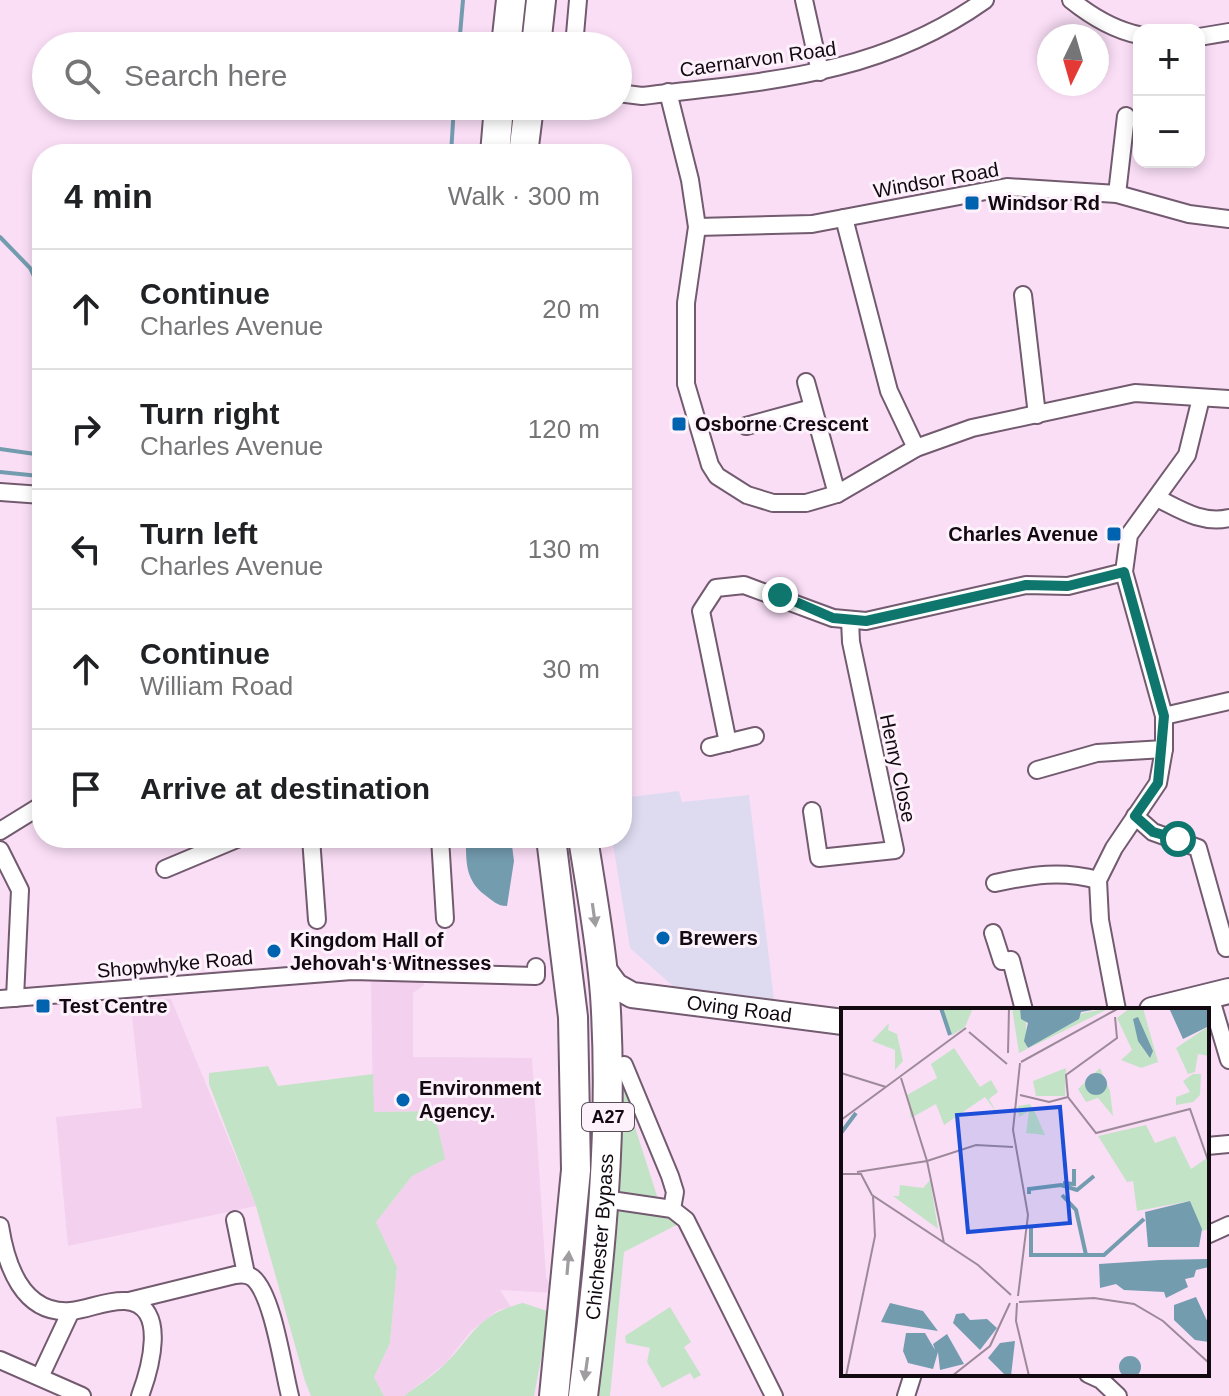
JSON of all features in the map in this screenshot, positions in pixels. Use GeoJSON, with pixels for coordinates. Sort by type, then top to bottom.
{"type":"FeatureCollection","features":[{"type":"Feature","properties":{"kind":"highway"},"geometry":{"type":"LineString","coordinates":[[508,32],[511,0]]}},
{"type":"Feature","properties":{"kind":"highway"},"geometry":{"type":"LineString","coordinates":[[538,32],[541,0]]}},
{"type":"Feature","properties":{"kind":"highway"},"geometry":{"type":"LineString","coordinates":[[496,144],[498,120]]}},
{"type":"Feature","properties":{"kind":"highway"},"geometry":{"type":"LineString","coordinates":[[524,144],[527,120]]}},
{"type":"Feature","properties":{"kind":"highway","name":"Chichester Bypass"},"geometry":{"type":"LineString","coordinates":[[552,848],[573,1017],[576,1170],[554,1396]]}},
{"type":"Feature","properties":{"kind":"highway","name":"Chichester Bypass"},"geometry":{"type":"LineString","coordinates":[[583,1396],[604,1199],[606,1029],[602,967],[584,848]]}},
{"type":"Feature","properties":{"kind":"main road"},"geometry":{"type":"LineString","coordinates":[[602,967],[621,990],[636,995]]}},
{"type":"Feature","properties":{"kind":"main road"},"geometry":{"type":"LineString","coordinates":[[1160,1008],[1219,994]]}},
{"type":"Feature","properties":{"kind":"main road"},"geometry":{"type":"LineString","coordinates":[[606,1029],[622,1002],[636,995]]}},
{"type":"Feature","properties":{"kind":"main road","name":"Oving Road"},"geometry":{"type":"LineString","coordinates":[[636,995],[841,1022]]}},
{"type":"Feature","properties":{"kind":"street"},"geometry":{"type":"LineString","coordinates":[[575,32],[578,0]]}},
{"type":"Feature","properties":{"kind":"street"},"geometry":{"type":"LineString","coordinates":[[804,0],[820,72]]}},
{"type":"Feature","properties":{"kind":"street","name":"Caernarvon Road"},"geometry":{"type":"LineString","coordinates":[[632,93],[668,92],[820,72],[869,61],[954,22],[985,0]]}},
{"type":"Feature","properties":{"kind":"street"},"geometry":{"type":"LineString","coordinates":[[1071,0],[1087,13],[1133,34]]}},
{"type":"Feature","properties":{"kind":"street"},"geometry":{"type":"LineString","coordinates":[[1205,36],[1229,32]]}},
{"type":"Feature","properties":{"kind":"street"},"geometry":{"type":"LineString","coordinates":[[668,92],[690,180],[697,227],[686,303],[686,384],[710,465],[717,476],[747,495],[773,503],[806,503],[837,494],[916,448],[972,428],[1135,393],[1229,399]]}},
{"type":"Feature","properties":{"kind":"street"},"geometry":{"type":"LineString","coordinates":[[1117,194],[1126,116]]}},
{"type":"Feature","properties":{"kind":"street","name":"Windsor Road"},"geometry":{"type":"LineString","coordinates":[[697,227],[776,226],[844,218],[1007,187],[1117,194],[1189,214],[1229,219]]}},
{"type":"Feature","properties":{"kind":"street"},"geometry":{"type":"LineString","coordinates":[[844,218],[889,391],[916,448]]}},
{"type":"Feature","properties":{"kind":"street"},"geometry":{"type":"LineString","coordinates":[[1023,295],[1037,415]]}},
{"type":"Feature","properties":{"kind":"street"},"geometry":{"type":"LineString","coordinates":[[806,382],[837,494]]}},
{"type":"Feature","properties":{"kind":"street"},"geometry":{"type":"LineString","coordinates":[[1117,1008],[1100,920],[1098,880],[1158,783],[1164,749],[1164,716],[1124,572],[1129,535],[1187,455],[1201,398]]}},
{"type":"Feature","properties":{"kind":"street"},"geometry":{"type":"LineString","coordinates":[[746,426],[812,408]]}},
{"type":"Feature","properties":{"kind":"street"},"geometry":{"type":"LineString","coordinates":[[0,492],[32,494]]}},
{"type":"Feature","properties":{"kind":"street"},"geometry":{"type":"LineString","coordinates":[[1157,498],[1193,517],[1214,521],[1229,518]]}},
{"type":"Feature","properties":{"kind":"street"},"geometry":{"type":"LineString","coordinates":[[728,743],[701,611],[716,588],[744,585],[780,595],[809,610],[850,620],[878,620],[1015,587],[1068,586],[1124,572]]}},
{"type":"Feature","properties":{"kind":"street","name":"Henry Close"},"geometry":{"type":"LineString","coordinates":[[812,811],[819,858],[895,850],[851,642],[850,620]]}},
{"type":"Feature","properties":{"kind":"street"},"geometry":{"type":"LineString","coordinates":[[1164,716],[1229,701]]}},
{"type":"Feature","properties":{"kind":"street"},"geometry":{"type":"LineString","coordinates":[[710,747],[755,736]]}},
{"type":"Feature","properties":{"kind":"street"},"geometry":{"type":"LineString","coordinates":[[1037,770],[1097,753],[1164,749]]}},
{"type":"Feature","properties":{"kind":"street"},"geometry":{"type":"LineString","coordinates":[[0,831],[32,811]]}},
{"type":"Feature","properties":{"kind":"street"},"geometry":{"type":"LineString","coordinates":[[1135,816],[1153,832],[1198,848],[1226,948]]}},
{"type":"Feature","properties":{"kind":"street"},"geometry":{"type":"LineString","coordinates":[[165,869],[215,848]]}},
{"type":"Feature","properties":{"kind":"street"},"geometry":{"type":"LineString","coordinates":[[312,848],[317,920]]}},
{"type":"Feature","properties":{"kind":"street"},"geometry":{"type":"LineString","coordinates":[[441,848],[445,919]]}},
{"type":"Feature","properties":{"kind":"street"},"geometry":{"type":"LineString","coordinates":[[0,850],[20,890],[7,998]]}},
{"type":"Feature","properties":{"kind":"street"},"geometry":{"type":"LineString","coordinates":[[995,883],[1045,873],[1069,872],[1098,880]]}},
{"type":"Feature","properties":{"kind":"street"},"geometry":{"type":"LineString","coordinates":[[993,933],[1002,961],[1011,960],[1023,1008]]}},
{"type":"Feature","properties":{"kind":"street","name":"Shopwhyke Road"},"geometry":{"type":"LineString","coordinates":[[7,998],[352,971],[536,976],[536,967]]}},
{"type":"Feature","properties":{"kind":"street"},"geometry":{"type":"LineString","coordinates":[[1219,994],[1229,1060]]}},
{"type":"Feature","properties":{"kind":"street"},"geometry":{"type":"LineString","coordinates":[[624,1065],[670,1176],[675,1192],[672,1209]]}},
{"type":"Feature","properties":{"kind":"street"},"geometry":{"type":"LineString","coordinates":[[1209,1146],[1229,1144]]}},
{"type":"Feature","properties":{"kind":"street"},"geometry":{"type":"LineString","coordinates":[[604,1199],[672,1209],[686,1220],[774,1396]]}},
{"type":"Feature","properties":{"kind":"street"},"geometry":{"type":"LineString","coordinates":[[235,1220],[246,1274]]}},
{"type":"Feature","properties":{"kind":"street"},"geometry":{"type":"LineString","coordinates":[[1209,1234],[1229,1225]]}},
{"type":"Feature","properties":{"kind":"street"},"geometry":{"type":"LineString","coordinates":[[0,1226],[9,1271],[31,1298],[45,1306],[71,1311],[246,1274],[255,1279],[263,1291],[290,1396]]}},
{"type":"Feature","properties":{"kind":"street"},"geometry":{"type":"LineString","coordinates":[[129,1301],[140,1307],[149,1318],[154,1334],[152,1357],[140,1396]]}},
{"type":"Feature","properties":{"kind":"street"},"geometry":{"type":"LineString","coordinates":[[40,1377],[71,1311]]}},
{"type":"Feature","properties":{"kind":"street"},"geometry":{"type":"LineString","coordinates":[[0,1360],[82,1396]]}},
{"type":"Feature","properties":{"kind":"street"},"geometry":{"type":"LineString","coordinates":[[906,1396],[912,1376]]}},
{"type":"Feature","properties":{"kind":"street"},"geometry":{"type":"LineString","coordinates":[[1092,1376],[1118,1396]]}},
{"type":"Feature","properties":{"kind":"shaded area"},"geometry":{"type":"Polygon","coordinates":[[[679,791],[682,802],[749,795],[774,999],[674,987],[630,948],[614,848],[632,848],[632,797],[679,791]]]}},
{"type":"Feature","properties":{"kind":"shaded area"},"geometry":{"type":"Polygon","coordinates":[[[371,977],[424,977],[424,985],[413,993],[413,1057],[532,1058],[546,1278],[556,1293],[500,1290],[511,1307],[498,1310],[471,1331],[445,1364],[404,1396],[384,1396],[374,1377],[390,1343],[397,1267],[376,1222],[412,1176],[434,1111],[373,1112],[371,977]]]}},
{"type":"Feature","properties":{"kind":"shaded area"},"geometry":{"type":"Polygon","coordinates":[[[130,998],[171,999],[256,1206],[68,1246],[56,1117],[142,1108],[130,998]]]}},
{"type":"Feature","properties":{"kind":"green space"},"geometry":{"type":"Polygon","coordinates":[[[621,1061],[631,1115],[658,1199],[625,1195],[616,1187],[621,1061]]]}},
{"type":"Feature","properties":{"kind":"green space"},"geometry":{"type":"Polygon","coordinates":[[[268,1066],[278,1086],[373,1074],[374,1112],[434,1111],[445,1159],[412,1176],[376,1222],[397,1267],[390,1343],[374,1377],[384,1396],[311,1396],[305,1381],[256,1206],[209,1084],[209,1073],[268,1066]]]}},
{"type":"Feature","properties":{"kind":"green space"},"geometry":{"type":"Polygon","coordinates":[[[649,1203],[686,1220],[624,1252],[610,1396],[591,1396],[612,1216],[620,1208],[649,1203]]]}},
{"type":"Feature","properties":{"kind":"green space"},"geometry":{"type":"Polygon","coordinates":[[[523,1303],[550,1312],[534,1396],[404,1396],[440,1368],[486,1320],[495,1313],[523,1303]]]}},
{"type":"Feature","properties":{"kind":"green space"},"geometry":{"type":"Polygon","coordinates":[[[670,1307],[691,1342],[684,1347],[701,1375],[694,1379],[690,1373],[662,1388],[647,1362],[650,1348],[626,1343],[625,1336],[670,1307]]]}},
{"type":"Feature","properties":{"kind":"water"},"geometry":{"type":"Polygon","coordinates":[[[466,848],[512,848],[514,861],[507,906],[493,901],[478,889],[470,876],[466,848]]]}},
{"type":"Feature","properties":{"kind":"waterway"},"geometry":{"type":"LineString","coordinates":[[460,32],[463,0]]}},
{"type":"Feature","properties":{"kind":"waterway"},"geometry":{"type":"LineString","coordinates":[[452,144],[453,120]]}},
{"type":"Feature","properties":{"kind":"waterway"},"geometry":{"type":"LineString","coordinates":[[0,237],[32,272]]}},
{"type":"Feature","properties":{"kind":"waterway"},"geometry":{"type":"LineString","coordinates":[[0,449],[32,454]]}},
{"type":"Feature","properties":{"kind":"waterway"},"geometry":{"type":"LineString","coordinates":[[0,472],[32,475]]}},
{"type":"Feature","properties":{"kind":"place","name":"Windsor Rd"},"geometry":{"type":"Point","coordinates":[972,203]}},
{"type":"Feature","properties":{"kind":"place","name":"Osborne Crescent"},"geometry":{"type":"Point","coordinates":[679,424]}},
{"type":"Feature","properties":{"kind":"place","name":"Charles Avenue"},"geometry":{"type":"Point","coordinates":[1114,534]}},
{"type":"Feature","properties":{"kind":"place","name":"Brewers"},"geometry":{"type":"Point","coordinates":[663,938]}},
{"type":"Feature","properties":{"kind":"place","name":"Kingdom Hall of Jehovah's Witnesses"},"geometry":{"type":"Point","coordinates":[274,951]}},
{"type":"Feature","properties":{"kind":"place","name":"Test Centre"},"geometry":{"type":"Point","coordinates":[43,1006]}},
{"type":"Feature","properties":{"kind":"place","name":"Environment Agency."},"geometry":{"type":"Point","coordinates":[403,1100]}},
{"type":"Feature","properties":{"kind":"route"},"geometry":{"type":"LineString","coordinates":[[780,595],[833,618],[866,621],[1026,585],[1068,586],[1124,572],[1164,716],[1164,749],[1158,783],[1135,816],[1153,832],[1178,839]]}}]}
